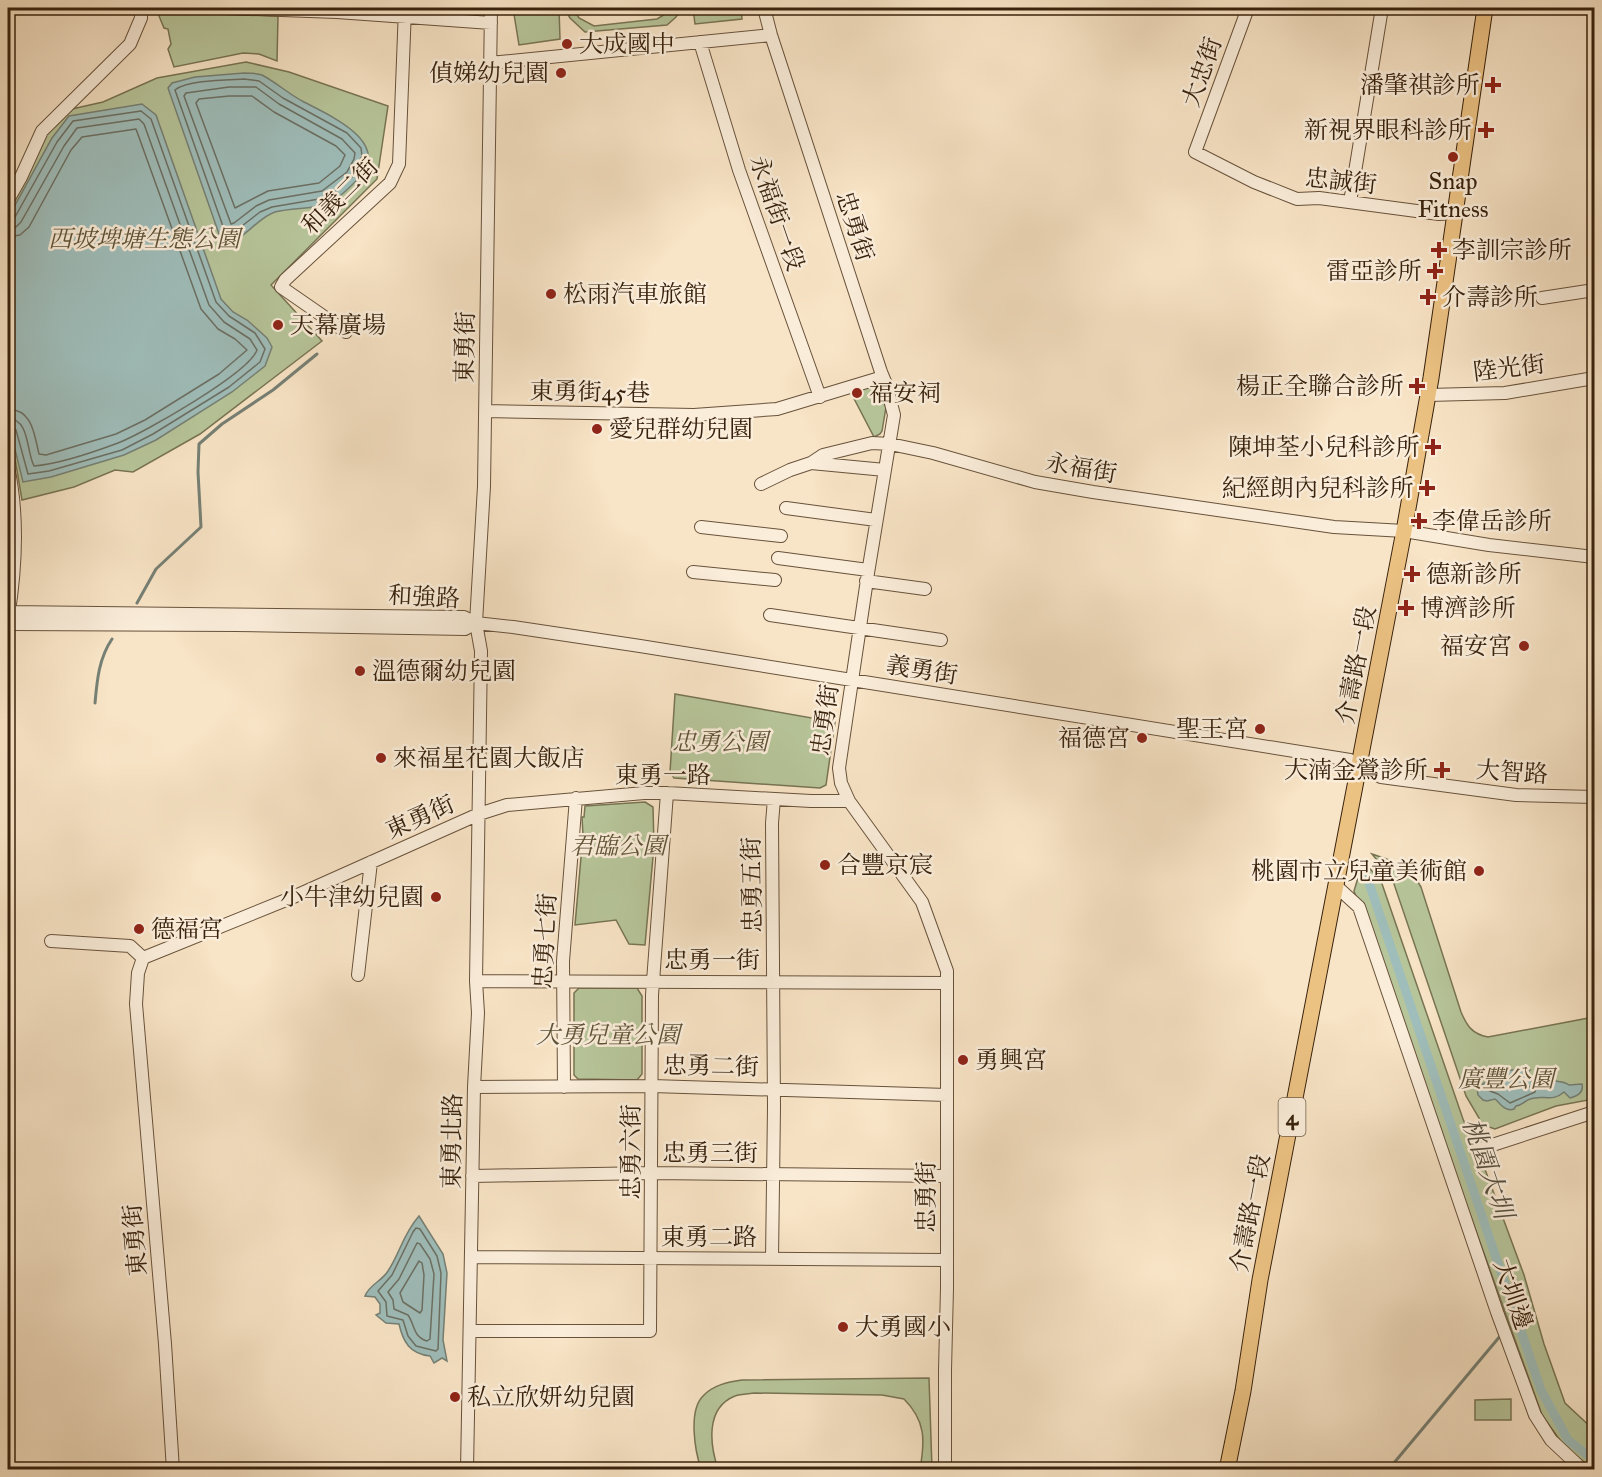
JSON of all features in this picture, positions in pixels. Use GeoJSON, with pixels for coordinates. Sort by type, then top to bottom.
{"type":"FeatureCollection","features":[{"type":"Feature","properties":{"kind":"main road","name":"介壽路一段"},"geometry":{"type":"LineString","coordinates":[[1227,1470],[1428,395],[1485,8]]}},
{"type":"Feature","properties":{"kind":"street"},"geometry":{"type":"LineString","coordinates":[[8,200],[42,131],[130,44],[141,18],[141,8]]}},
{"type":"Feature","properties":{"kind":"street"},"geometry":{"type":"LineString","coordinates":[[223,8],[404,12],[490,23]]}},
{"type":"Feature","properties":{"kind":"street","name":"東勇街"},"geometry":{"type":"LineString","coordinates":[[172,1470],[164,1333],[136,1004],[138,973],[142,958],[291,898],[479,814],[481,651],[476,623],[484,486],[491,8]]}},
{"type":"Feature","properties":{"kind":"street","name":"忠勇街"},"geometry":{"type":"LineString","coordinates":[[764,8],[886,384],[894,415],[867,575],[839,768],[841,783],[849,801],[922,902],[947,971],[945,1470]]}},
{"type":"Feature","properties":{"kind":"street","name":"大忠街"},"geometry":{"type":"LineString","coordinates":[[1195,152],[1248,8]]}},
{"type":"Feature","properties":{"kind":"street"},"geometry":{"type":"LineString","coordinates":[[1350,202],[1382,8]]}},
{"type":"Feature","properties":{"kind":"street","name":"和義二街"},"geometry":{"type":"LineString","coordinates":[[346,332],[281,287],[285,279],[383,190],[394,176],[399,164],[404,12]]}},
{"type":"Feature","properties":{"kind":"street"},"geometry":{"type":"LineString","coordinates":[[490,63],[771,34]]}},
{"type":"Feature","properties":{"kind":"street","name":"永福街一段"},"geometry":{"type":"LineString","coordinates":[[700,42],[739,170],[820,397]]}},
{"type":"Feature","properties":{"kind":"street","name":"忠誠街"},"geometry":{"type":"LineString","coordinates":[[1195,152],[1254,182],[1297,200],[1319,198],[1439,214],[1455,213]]}},
{"type":"Feature","properties":{"kind":"street"},"geometry":{"type":"LineString","coordinates":[[1542,298],[1594,290]]}},
{"type":"Feature","properties":{"kind":"street","name":"東勇街45巷"},"geometry":{"type":"LineString","coordinates":[[485,411],[694,415],[777,409],[883,377]]}},
{"type":"Feature","properties":{"kind":"street","name":"陸光街"},"geometry":{"type":"LineString","coordinates":[[1428,395],[1504,393],[1594,378]]}},
{"type":"Feature","properties":{"kind":"street","name":"永福街"},"geometry":{"type":"LineString","coordinates":[[761,484],[823,455],[872,443],[890,444],[933,453],[1035,482],[1093,492],[1334,527],[1404,531],[1489,545],[1594,557]]}},
{"type":"Feature","properties":{"kind":"street"},"geometry":{"type":"LineString","coordinates":[[810,463],[885,470]]}},
{"type":"Feature","properties":{"kind":"street"},"geometry":{"type":"LineString","coordinates":[[8,467],[16,523],[8,617]]}},
{"type":"Feature","properties":{"kind":"street"},"geometry":{"type":"LineString","coordinates":[[786,508],[876,520]]}},
{"type":"Feature","properties":{"kind":"street"},"geometry":{"type":"LineString","coordinates":[[701,527],[781,536]]}},
{"type":"Feature","properties":{"kind":"street"},"geometry":{"type":"LineString","coordinates":[[778,558],[925,589]]}},
{"type":"Feature","properties":{"kind":"street"},"geometry":{"type":"LineString","coordinates":[[693,572],[775,580]]}},
{"type":"Feature","properties":{"kind":"street"},"geometry":{"type":"LineString","coordinates":[[770,615],[941,639]]}},
{"type":"Feature","properties":{"kind":"street","name":"和強路"},"geometry":{"type":"LineString","coordinates":[[8,617],[464,617],[476,623]]}},
{"type":"Feature","properties":{"kind":"street","name":"義勇街"},"geometry":{"type":"LineString","coordinates":[[476,623],[852,680],[1332,757],[1359,764]]}},
{"type":"Feature","properties":{"kind":"street","name":"大智路"},"geometry":{"type":"LineString","coordinates":[[1359,764],[1381,777],[1480,792],[1594,797]]}},
{"type":"Feature","properties":{"kind":"street","name":"東勇一路"},"geometry":{"type":"LineString","coordinates":[[479,814],[507,806],[576,798],[667,793],[849,801]]}},
{"type":"Feature","properties":{"kind":"street","name":"忠勇六街"},"geometry":{"type":"LineString","coordinates":[[470,1331],[650,1331],[653,980],[667,793]]}},
{"type":"Feature","properties":{"kind":"street","name":"忠勇七街"},"geometry":{"type":"LineString","coordinates":[[564,1087],[563,961],[576,798]]}},
{"type":"Feature","properties":{"kind":"street","name":"忠勇五街"},"geometry":{"type":"LineString","coordinates":[[772,1258],[774,1089],[772,823],[774,799]]}},
{"type":"Feature","properties":{"kind":"street","name":"東勇北路"},"geometry":{"type":"LineString","coordinates":[[467,1470],[474,1087],[478,1012],[476,981],[479,814]]}},
{"type":"Feature","properties":{"kind":"street"},"geometry":{"type":"LineString","coordinates":[[358,975],[371,862]]}},
{"type":"Feature","properties":{"kind":"street","name":"大圳邊"},"geometry":{"type":"LineString","coordinates":[[1336,886],[1359,907],[1497,1312],[1535,1415],[1551,1440],[1583,1470]]}},
{"type":"Feature","properties":{"kind":"street"},"geometry":{"type":"LineString","coordinates":[[51,941],[130,946],[142,958]]}},
{"type":"Feature","properties":{"kind":"street","name":"忠勇一街"},"geometry":{"type":"LineString","coordinates":[[476,981],[947,983]]}},
{"type":"Feature","properties":{"kind":"street","name":"忠勇二街"},"geometry":{"type":"LineString","coordinates":[[474,1087],[652,1086],[947,1095]]}},
{"type":"Feature","properties":{"kind":"street"},"geometry":{"type":"LineString","coordinates":[[1480,1149],[1594,1112]]}},
{"type":"Feature","properties":{"kind":"street","name":"忠勇三街"},"geometry":{"type":"LineString","coordinates":[[472,1176],[652,1173],[947,1176]]}},
{"type":"Feature","properties":{"kind":"street","name":"東勇二路"},"geometry":{"type":"LineString","coordinates":[[471,1257],[947,1260]]}},
{"type":"Feature","properties":{"kind":"green space"},"geometry":{"type":"Polygon","coordinates":[[[160,8],[217,8],[219,12],[226,14],[278,16],[277,61],[259,54],[243,53],[174,67],[168,49],[171,44],[168,29],[164,28],[159,16],[160,8]]]}},
{"type":"Feature","properties":{"kind":"green space"},"geometry":{"type":"Polygon","coordinates":[[[513,8],[559,8],[560,39],[519,45],[513,8]]]}},
{"type":"Feature","properties":{"kind":"green space"},"geometry":{"type":"Polygon","coordinates":[[[564,8],[573,8],[579,18],[594,26],[657,19],[671,8],[682,8],[667,25],[585,32],[570,18],[564,8]]]}},
{"type":"Feature","properties":{"kind":"green space"},"geometry":{"type":"Polygon","coordinates":[[[693,8],[741,8],[742,19],[695,24],[693,8]]]}},
{"type":"Feature","properties":{"kind":"green space","name":"西坡埤塘生態公園"},"geometry":{"type":"Polygon","coordinates":[[[246,62],[289,72],[388,106],[377,179],[271,285],[322,341],[200,434],[133,472],[115,470],[74,487],[22,500],[8,418],[8,207],[44,137],[72,109],[103,102],[157,78],[246,62]]]}},
{"type":"Feature","properties":{"kind":"green space"},"geometry":{"type":"Polygon","coordinates":[[[874,382],[886,407],[882,431],[874,437],[849,389],[874,382]]]}},
{"type":"Feature","properties":{"kind":"green space","name":"忠勇公園"},"geometry":{"type":"Polygon","coordinates":[[[675,694],[835,722],[826,785],[820,788],[674,778],[670,772],[675,694]]]}},
{"type":"Feature","properties":{"kind":"green space","name":"君臨公園"},"geometry":{"type":"Polygon","coordinates":[[[645,802],[653,807],[654,846],[645,945],[629,944],[616,920],[575,925],[583,835],[582,817],[584,817],[585,806],[645,802]]]}},
{"type":"Feature","properties":{"kind":"green space","name":"廣豐公園"},"geometry":{"type":"Polygon","coordinates":[[[1372,854],[1401,865],[1421,887],[1461,1012],[1474,1031],[1488,1037],[1594,1017],[1594,1099],[1556,1106],[1495,1129],[1483,1125],[1466,1096],[1392,878],[1372,854]]]}},
{"type":"Feature","properties":{"kind":"green space"},"geometry":{"type":"Polygon","coordinates":[[[1363,861],[1381,881],[1463,1119],[1486,1172],[1524,1275],[1544,1344],[1565,1403],[1594,1430],[1594,1469],[1567,1450],[1542,1415],[1354,891],[1363,861]]]}},
{"type":"Feature","properties":{"kind":"green space","name":"大勇兒童公園"},"geometry":{"type":"Polygon","coordinates":[[[579,988],[637,988],[642,996],[642,1074],[637,1080],[578,1079],[574,1075],[574,993],[579,988]]]}},
{"type":"Feature","properties":{"kind":"green space"},"geometry":{"type":"Polygon","coordinates":[[[929,1378],[932,1469],[920,1469],[923,1440],[920,1423],[904,1399],[882,1395],[755,1393],[735,1396],[719,1409],[712,1428],[713,1449],[718,1469],[701,1469],[694,1431],[696,1411],[703,1396],[711,1389],[721,1385],[742,1380],[929,1378]]]}},
{"type":"Feature","properties":{"kind":"green space"},"geometry":{"type":"Polygon","coordinates":[[[1511,1399],[1511,1420],[1475,1420],[1475,1400],[1511,1399]]]}},
{"type":"Feature","properties":{"kind":"water"},"geometry":{"type":"Polygon","coordinates":[[[244,73],[262,75],[344,124],[365,145],[368,156],[365,169],[351,186],[333,201],[325,205],[275,212],[262,219],[238,239],[226,243],[219,234],[168,88],[172,83],[195,77],[244,73]]]}},
{"type":"Feature","properties":{"kind":"water"},"geometry":{"type":"Polygon","coordinates":[[[142,104],[156,115],[221,299],[233,312],[247,320],[267,338],[272,347],[265,366],[232,392],[156,440],[124,455],[51,477],[23,482],[8,421],[8,218],[52,138],[69,116],[142,104]]]}},
{"type":"Feature","properties":{"kind":"water"},"geometry":{"type":"Polygon","coordinates":[[[1503,1070],[1530,1070],[1526,1074],[1530,1081],[1537,1082],[1548,1077],[1569,1085],[1582,1084],[1582,1090],[1570,1098],[1564,1092],[1551,1098],[1530,1099],[1514,1109],[1508,1109],[1495,1099],[1483,1100],[1478,1095],[1477,1088],[1503,1070]]]}},
{"type":"Feature","properties":{"kind":"water"},"geometry":{"type":"Polygon","coordinates":[[[419,1216],[443,1254],[447,1273],[443,1340],[447,1361],[442,1358],[434,1363],[430,1356],[412,1350],[405,1342],[399,1324],[386,1323],[376,1315],[380,1313],[380,1304],[375,1297],[365,1296],[388,1271],[409,1230],[419,1216]]]}},
{"type":"Feature","properties":{"kind":"waterway"},"geometry":{"type":"LineString","coordinates":[[137,603],[156,569],[201,527],[199,444],[222,424],[273,390],[317,354]]}},
{"type":"Feature","properties":{"kind":"waterway"},"geometry":{"type":"LineString","coordinates":[[95,703],[101,662],[112,639]]}},
{"type":"Feature","properties":{"kind":"waterway","name":"桃園大圳"},"geometry":{"type":"LineString","coordinates":[[1366,874],[1541,1390],[1568,1440],[1594,1460]]}},
{"type":"Feature","properties":{"kind":"waterway","name":"桃園大圳"},"geometry":{"type":"LineString","coordinates":[[1513,1321],[1516,1317]]}},
{"type":"Feature","properties":{"kind":"waterway"},"geometry":{"type":"LineString","coordinates":[[1388,1470],[1501,1335]]}},
{"type":"Feature","properties":{"kind":"place","name":"大成國中"},"geometry":{"type":"Point","coordinates":[567,44]}},
{"type":"Feature","properties":{"kind":"place","name":"偵娣幼兒園"},"geometry":{"type":"Point","coordinates":[561,73]}},
{"type":"Feature","properties":{"kind":"place","name":"潘肇祺診所"},"geometry":{"type":"Point","coordinates":[1493,85]}},
{"type":"Feature","properties":{"kind":"place","name":"新視界眼科診所"},"geometry":{"type":"Point","coordinates":[1486,130]}},
{"type":"Feature","properties":{"kind":"place","name":"Snap Fitness"},"geometry":{"type":"Point","coordinates":[1453,157]}},
{"type":"Feature","properties":{"kind":"place","name":"李訓宗診所"},"geometry":{"type":"Point","coordinates":[1439,250]}},
{"type":"Feature","properties":{"kind":"place","name":"雷亞診所"},"geometry":{"type":"Point","coordinates":[1435,271]}},
{"type":"Feature","properties":{"kind":"place","name":"松雨汽車旅館"},"geometry":{"type":"Point","coordinates":[551,294]}},
{"type":"Feature","properties":{"kind":"place","name":"介壽診所"},"geometry":{"type":"Point","coordinates":[1428,297]}},
{"type":"Feature","properties":{"kind":"place","name":"天幕廣場"},"geometry":{"type":"Point","coordinates":[278,325]}},
{"type":"Feature","properties":{"kind":"place","name":"楊正全聯合診所"},"geometry":{"type":"Point","coordinates":[1417,386]}},
{"type":"Feature","properties":{"kind":"place","name":"福安祠"},"geometry":{"type":"Point","coordinates":[857,393]}},
{"type":"Feature","properties":{"kind":"place","name":"愛兒群幼兒園"},"geometry":{"type":"Point","coordinates":[597,429]}},
{"type":"Feature","properties":{"kind":"place","name":"陳坤荃小兒科診所"},"geometry":{"type":"Point","coordinates":[1433,447]}},
{"type":"Feature","properties":{"kind":"place","name":"紀經朗內兒科診所"},"geometry":{"type":"Point","coordinates":[1427,488]}},
{"type":"Feature","properties":{"kind":"place","name":"李偉岳診所"},"geometry":{"type":"Point","coordinates":[1419,521]}},
{"type":"Feature","properties":{"kind":"place","name":"德新診所"},"geometry":{"type":"Point","coordinates":[1412,574]}},
{"type":"Feature","properties":{"kind":"place","name":"博濟診所"},"geometry":{"type":"Point","coordinates":[1406,608]}},
{"type":"Feature","properties":{"kind":"place","name":"福安宮"},"geometry":{"type":"Point","coordinates":[1524,646]}},
{"type":"Feature","properties":{"kind":"place","name":"溫德爾幼兒園"},"geometry":{"type":"Point","coordinates":[360,671]}},
{"type":"Feature","properties":{"kind":"place","name":"聖王宮"},"geometry":{"type":"Point","coordinates":[1260,729]}},
{"type":"Feature","properties":{"kind":"place","name":"福德宮"},"geometry":{"type":"Point","coordinates":[1142,738]}},
{"type":"Feature","properties":{"kind":"place","name":"來福星花園大飯店"},"geometry":{"type":"Point","coordinates":[381,758]}},
{"type":"Feature","properties":{"kind":"place","name":"大湳金鶯診所"},"geometry":{"type":"Point","coordinates":[1442,770]}},
{"type":"Feature","properties":{"kind":"place","name":"合豐京宸"},"geometry":{"type":"Point","coordinates":[825,865]}},
{"type":"Feature","properties":{"kind":"place","name":"桃園市立兒童美術館"},"geometry":{"type":"Point","coordinates":[1479,871]}},
{"type":"Feature","properties":{"kind":"place","name":"小牛津幼兒園"},"geometry":{"type":"Point","coordinates":[436,897]}},
{"type":"Feature","properties":{"kind":"place","name":"德福宮"},"geometry":{"type":"Point","coordinates":[139,929]}},
{"type":"Feature","properties":{"kind":"place","name":"勇興宮"},"geometry":{"type":"Point","coordinates":[963,1060]}},
{"type":"Feature","properties":{"kind":"place","name":"大勇國小"},"geometry":{"type":"Point","coordinates":[843,1327]}},
{"type":"Feature","properties":{"kind":"place","name":"私立欣妍幼兒園"},"geometry":{"type":"Point","coordinates":[455,1397]}}]}
